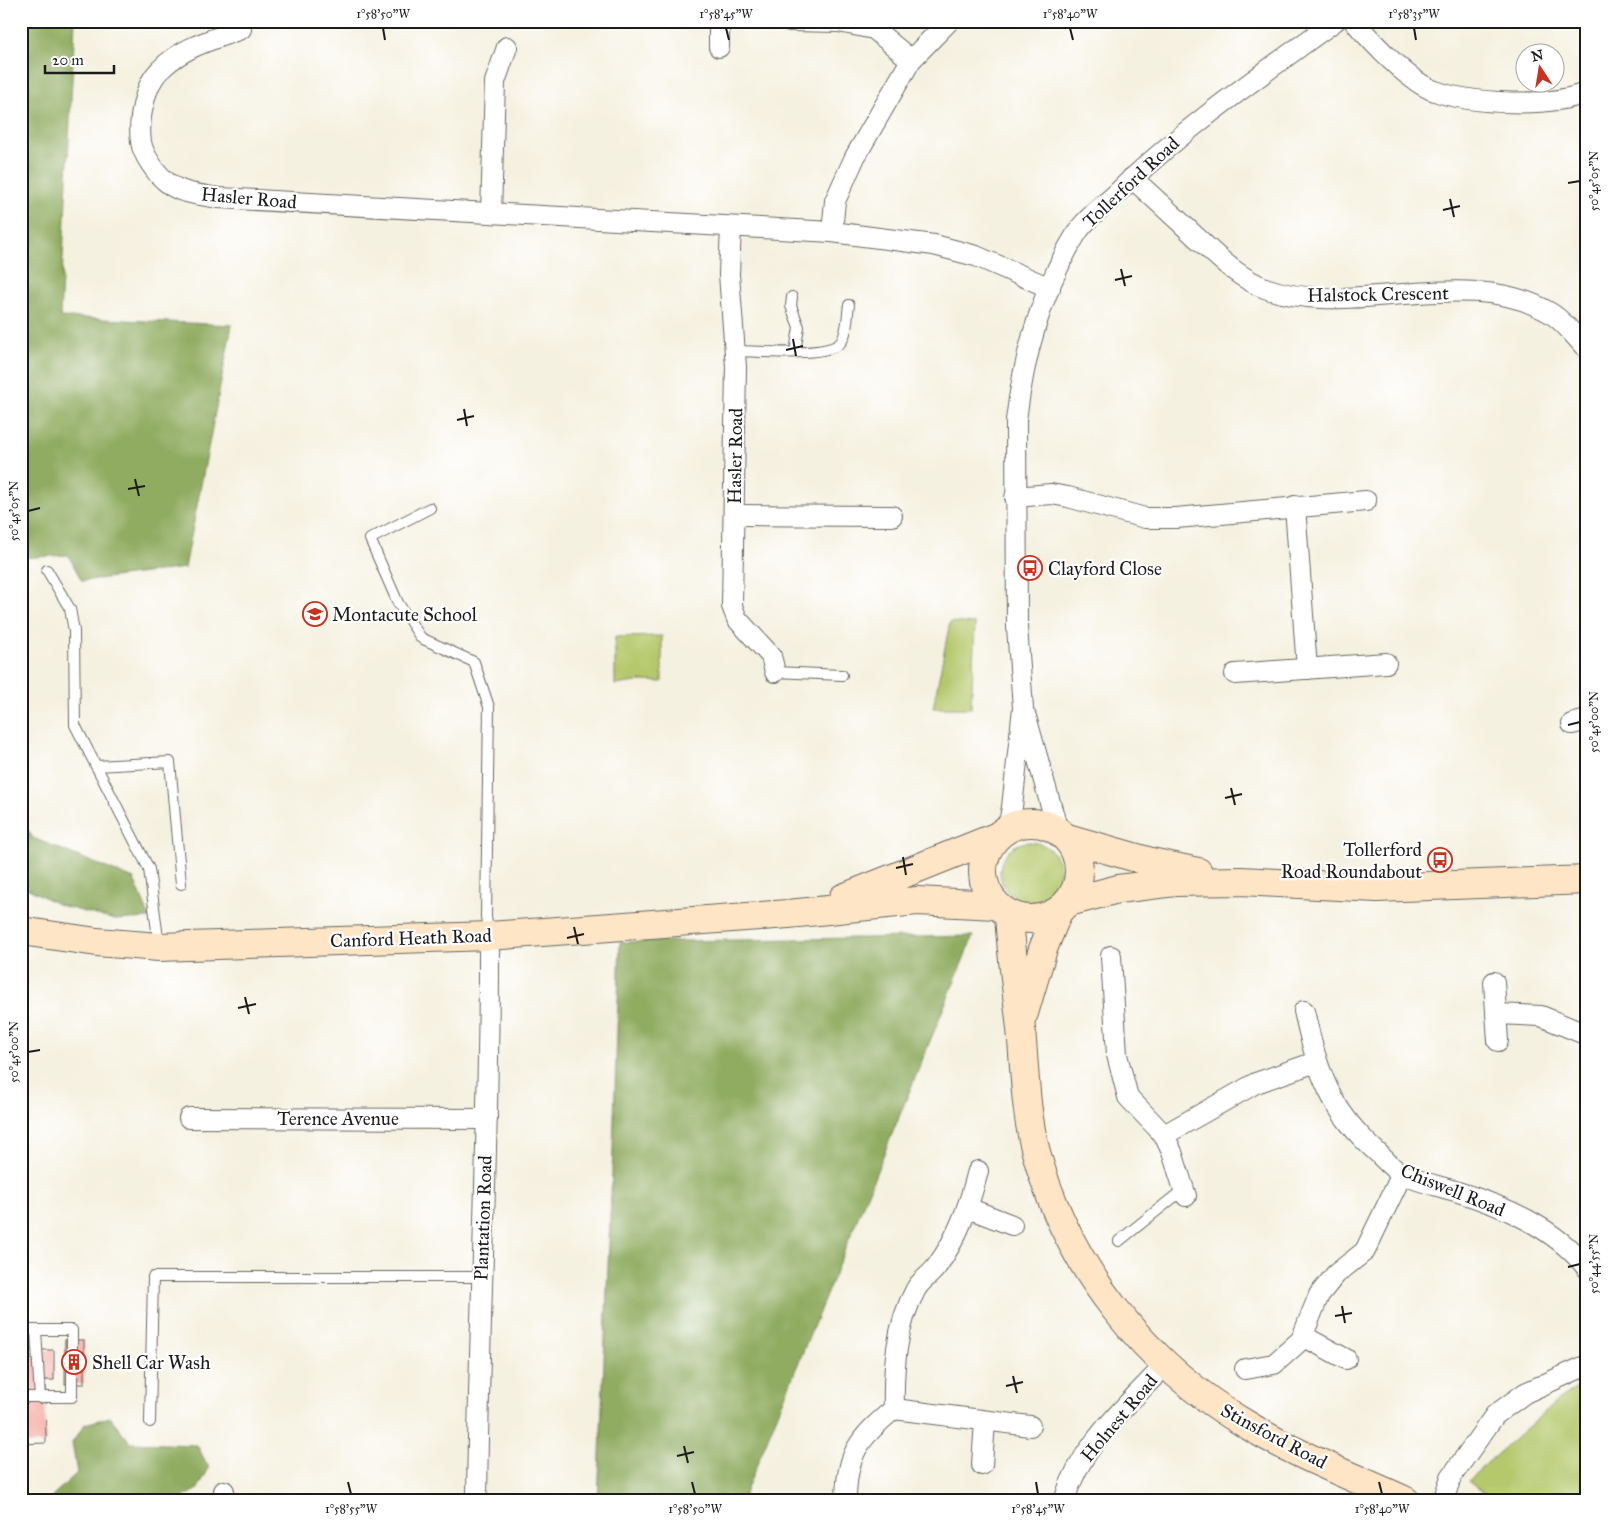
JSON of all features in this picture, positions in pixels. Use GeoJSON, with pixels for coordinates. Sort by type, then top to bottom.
{"type":"FeatureCollection","features":[{"type":"Feature","properties":{"kind":"main road"},"geometry":{"type":"LineString","coordinates":[[1241,881],[1151,862],[1063,835],[1046,825],[1033,823],[1020,824],[1003,832],[988,848],[983,862],[983,878],[988,892],[1002,910],[1034,920],[1046,917],[1064,907],[1118,889],[1152,884],[1241,881],[1377,888],[1587,880]]}},
{"type":"Feature","properties":{"kind":"main road","name":"Canford Heath Road"},"geometry":{"type":"LineString","coordinates":[[788,914],[854,894],[1003,832]]}},
{"type":"Feature","properties":{"kind":"main road"},"geometry":{"type":"LineString","coordinates":[[1063,835],[1075,850],[1080,877],[1076,890],[1064,907]]}},
{"type":"Feature","properties":{"kind":"main road","name":"Canford Heath Road"},"geometry":{"type":"LineString","coordinates":[[25,930],[97,942],[159,947],[489,936],[788,914],[917,901],[1002,910]]}},
{"type":"Feature","properties":{"kind":"main road","name":"Stinsford Road"},"geometry":{"type":"LineString","coordinates":[[1021,1029],[1029,992],[1064,907]]}},
{"type":"Feature","properties":{"kind":"main road","name":"Stinsford Road"},"geometry":{"type":"LineString","coordinates":[[1002,910],[1021,1029],[1026,1096],[1036,1152],[1052,1200],[1077,1254],[1107,1298],[1132,1332],[1165,1365],[1203,1396],[1249,1427],[1406,1501]]}},
{"type":"Feature","properties":{"kind":"street"},"geometry":{"type":"LineString","coordinates":[[720,21],[720,47]]}},
{"type":"Feature","properties":{"kind":"street"},"geometry":{"type":"LineString","coordinates":[[790,21],[839,22],[874,29],[911,60]]}},
{"type":"Feature","properties":{"kind":"street"},"geometry":{"type":"LineString","coordinates":[[832,232],[835,201],[855,158],[911,60],[949,21]]}},
{"type":"Feature","properties":{"kind":"street","name":"Tollerford Road"},"geometry":{"type":"LineString","coordinates":[[1003,832],[1012,807],[1024,708],[1017,627],[1016,420],[1020,390],[1037,324],[1050,288],[1079,230],[1132,178],[1196,123],[1335,21]]}},
{"type":"Feature","properties":{"kind":"street"},"geometry":{"type":"LineString","coordinates":[[1354,21],[1403,71],[1434,91],[1491,102],[1535,101],[1578,96],[1587,92]]}},
{"type":"Feature","properties":{"kind":"street","name":"Hasler Road"},"geometry":{"type":"LineString","coordinates":[[241,29],[180,53],[158,71],[145,94],[141,143],[152,166],[168,184],[190,193],[219,198],[832,232],[943,247],[976,256],[1050,288]]}},
{"type":"Feature","properties":{"kind":"street"},"geometry":{"type":"LineString","coordinates":[[491,213],[495,82],[507,47]]}},
{"type":"Feature","properties":{"kind":"street","name":"Halstock Crescent"},"geometry":{"type":"LineString","coordinates":[[1132,178],[1226,264],[1245,279],[1266,289],[1305,297],[1408,292],[1471,292],[1500,295],[1528,303],[1553,314],[1587,349]]}},
{"type":"Feature","properties":{"kind":"street","name":"Hasler Road"},"geometry":{"type":"LineString","coordinates":[[731,227],[729,274],[736,350],[732,606],[737,619],[771,656],[775,672]]}},
{"type":"Feature","properties":{"kind":"street"},"geometry":{"type":"LineString","coordinates":[[1015,497],[1051,494],[1144,518],[1176,518],[1366,501]]}},
{"type":"Feature","properties":{"kind":"street"},"geometry":{"type":"LineString","coordinates":[[1295,506],[1307,669]]}},
{"type":"Feature","properties":{"kind":"street"},"geometry":{"type":"LineString","coordinates":[[734,514],[892,516]]}},
{"type":"Feature","properties":{"kind":"street"},"geometry":{"type":"LineString","coordinates":[[1235,674],[1386,663]]}},
{"type":"Feature","properties":{"kind":"street","name":"Tollerford Road"},"geometry":{"type":"LineString","coordinates":[[1024,708],[1063,835]]}},
{"type":"Feature","properties":{"kind":"street","name":"Plantation Road"},"geometry":{"type":"LineString","coordinates":[[477,1501],[481,1277],[487,1119],[489,936]]}},
{"type":"Feature","properties":{"kind":"street"},"geometry":{"type":"LineString","coordinates":[[1111,956],[1117,1055],[1128,1096],[1164,1135],[1172,1152],[1185,1192]]}},
{"type":"Feature","properties":{"kind":"street"},"geometry":{"type":"LineString","coordinates":[[1494,982],[1498,1041]]}},
{"type":"Feature","properties":{"kind":"street","name":"Chiswell Road"},"geometry":{"type":"LineString","coordinates":[[1304,1011],[1316,1062],[1336,1107],[1357,1134],[1402,1174],[1472,1196],[1535,1223],[1572,1249],[1587,1268]]}},
{"type":"Feature","properties":{"kind":"street"},"geometry":{"type":"LineString","coordinates":[[1496,1014],[1541,1016],[1587,1035]]}},
{"type":"Feature","properties":{"kind":"street"},"geometry":{"type":"LineString","coordinates":[[1164,1135],[1256,1083],[1316,1062]]}},
{"type":"Feature","properties":{"kind":"street","name":"Terence Avenue"},"geometry":{"type":"LineString","coordinates":[[189,1118],[487,1119]]}},
{"type":"Feature","properties":{"kind":"street"},"geometry":{"type":"LineString","coordinates":[[894,1409],[894,1376],[901,1330],[917,1288],[936,1268],[954,1240],[968,1208],[978,1171]]}},
{"type":"Feature","properties":{"kind":"street"},"geometry":{"type":"LineString","coordinates":[[1246,1369],[1274,1364],[1301,1340],[1320,1295],[1336,1274],[1365,1251],[1402,1174]]}},
{"type":"Feature","properties":{"kind":"street"},"geometry":{"type":"LineString","coordinates":[[968,1208],[1012,1225]]}},
{"type":"Feature","properties":{"kind":"street"},"geometry":{"type":"LineString","coordinates":[[1303,1336],[1346,1360]]}},
{"type":"Feature","properties":{"kind":"street","name":"Holnest Road"},"geometry":{"type":"LineString","coordinates":[[1064,1501],[1069,1485],[1086,1452],[1165,1365]]}},
{"type":"Feature","properties":{"kind":"street"},"geometry":{"type":"LineString","coordinates":[[1443,1501],[1451,1477],[1496,1415],[1525,1393],[1587,1365]]}},
{"type":"Feature","properties":{"kind":"street"},"geometry":{"type":"LineString","coordinates":[[846,1501],[846,1476],[854,1450],[872,1428],[894,1409],[1030,1426]]}},
{"type":"Feature","properties":{"kind":"street"},"geometry":{"type":"LineString","coordinates":[[982,1465],[985,1421]]}},
{"type":"Feature","properties":{"kind":"lane"},"geometry":{"type":"LineString","coordinates":[[792,297],[791,306],[798,327],[795,352]]}},
{"type":"Feature","properties":{"kind":"lane"},"geometry":{"type":"LineString","coordinates":[[736,350],[795,352],[836,347],[844,336],[849,305]]}},
{"type":"Feature","properties":{"kind":"lane"},"geometry":{"type":"LineString","coordinates":[[430,508],[370,539],[398,603],[421,638],[474,662],[489,707],[486,917],[489,936]]}},
{"type":"Feature","properties":{"kind":"lane"},"geometry":{"type":"LineString","coordinates":[[47,570],[70,609],[74,631],[75,725],[149,869],[159,947]]}},
{"type":"Feature","properties":{"kind":"lane"},"geometry":{"type":"LineString","coordinates":[[775,672],[842,675]]}},
{"type":"Feature","properties":{"kind":"lane"},"geometry":{"type":"LineString","coordinates":[[96,766],[170,762],[181,884]]}},
{"type":"Feature","properties":{"kind":"lane"},"geometry":{"type":"LineString","coordinates":[[1118,1241],[1185,1192]]}},
{"type":"Feature","properties":{"kind":"lane"},"geometry":{"type":"LineString","coordinates":[[150,1422],[153,1277],[481,1277]]}},
{"type":"Feature","properties":{"kind":"lane"},"geometry":{"type":"LineString","coordinates":[[21,1330],[72,1330],[72,1397],[21,1397]]}},
{"type":"Feature","properties":{"kind":"lane"},"geometry":{"type":"LineString","coordinates":[[36,1330],[40,1398]]}},
{"type":"Feature","properties":{"kind":"green space"},"geometry":{"type":"Polygon","coordinates":[[[21,21],[75,21],[60,317],[232,325],[185,568],[82,581],[68,555],[21,558],[21,21]]]}},
{"type":"Feature","properties":{"kind":"green space"},"geometry":{"type":"Polygon","coordinates":[[[950,622],[975,624],[971,708],[933,708],[950,622]]]}},
{"type":"Feature","properties":{"kind":"green space"},"geometry":{"type":"Polygon","coordinates":[[[662,636],[662,682],[643,681],[615,685],[615,637],[662,636]]]}},
{"type":"Feature","properties":{"kind":"green space"},"geometry":{"type":"Polygon","coordinates":[[[21,820],[33,838],[134,879],[150,918],[115,920],[59,905],[21,885],[21,820]]]}},
{"type":"Feature","properties":{"kind":"green space"},"geometry":{"type":"Polygon","coordinates":[[[1030,842],[1046,847],[1051,851],[1055,856],[1060,872],[1055,888],[1051,893],[1046,897],[1030,902],[1014,897],[1009,893],[1005,888],[1000,872],[1005,856],[1009,851],[1014,847],[1030,842]]]}},
{"type":"Feature","properties":{"kind":"green space"},"geometry":{"type":"Polygon","coordinates":[[[973,936],[742,1501],[598,1501],[620,942],[973,936]]]}},
{"type":"Feature","properties":{"kind":"green space"},"geometry":{"type":"Polygon","coordinates":[[[1587,1381],[1587,1501],[1494,1501],[1468,1480],[1556,1402],[1587,1381]]]}},
{"type":"Feature","properties":{"kind":"green space"},"geometry":{"type":"Polygon","coordinates":[[[110,1417],[131,1443],[197,1445],[209,1468],[197,1490],[183,1497],[183,1501],[50,1501],[51,1497],[77,1473],[72,1443],[85,1424],[110,1417]]]}},
{"type":"Feature","properties":{"kind":"building","name":"Shell Car Wash"},"geometry":{"type":"Polygon","coordinates":[[[65,1340],[84,1340],[84,1384],[65,1384],[65,1340]]]}},
{"type":"Feature","properties":{"kind":"building"},"geometry":{"type":"Polygon","coordinates":[[[21,1350],[54,1350],[54,1380],[45,1380],[46,1443],[21,1444],[21,1350]]]}},
{"type":"Feature","properties":{"kind":"place","name":"Clayford Close"},"geometry":{"type":"Point","coordinates":[1030,568]}},
{"type":"Feature","properties":{"kind":"place","name":"Montacute School"},"geometry":{"type":"Point","coordinates":[315,614]}},
{"type":"Feature","properties":{"kind":"place","name":"Tollerford Road Roundabout"},"geometry":{"type":"Point","coordinates":[1440,860]}},
{"type":"Feature","properties":{"kind":"place","name":"Shell Car Wash"},"geometry":{"type":"Point","coordinates":[74,1362]}}]}
